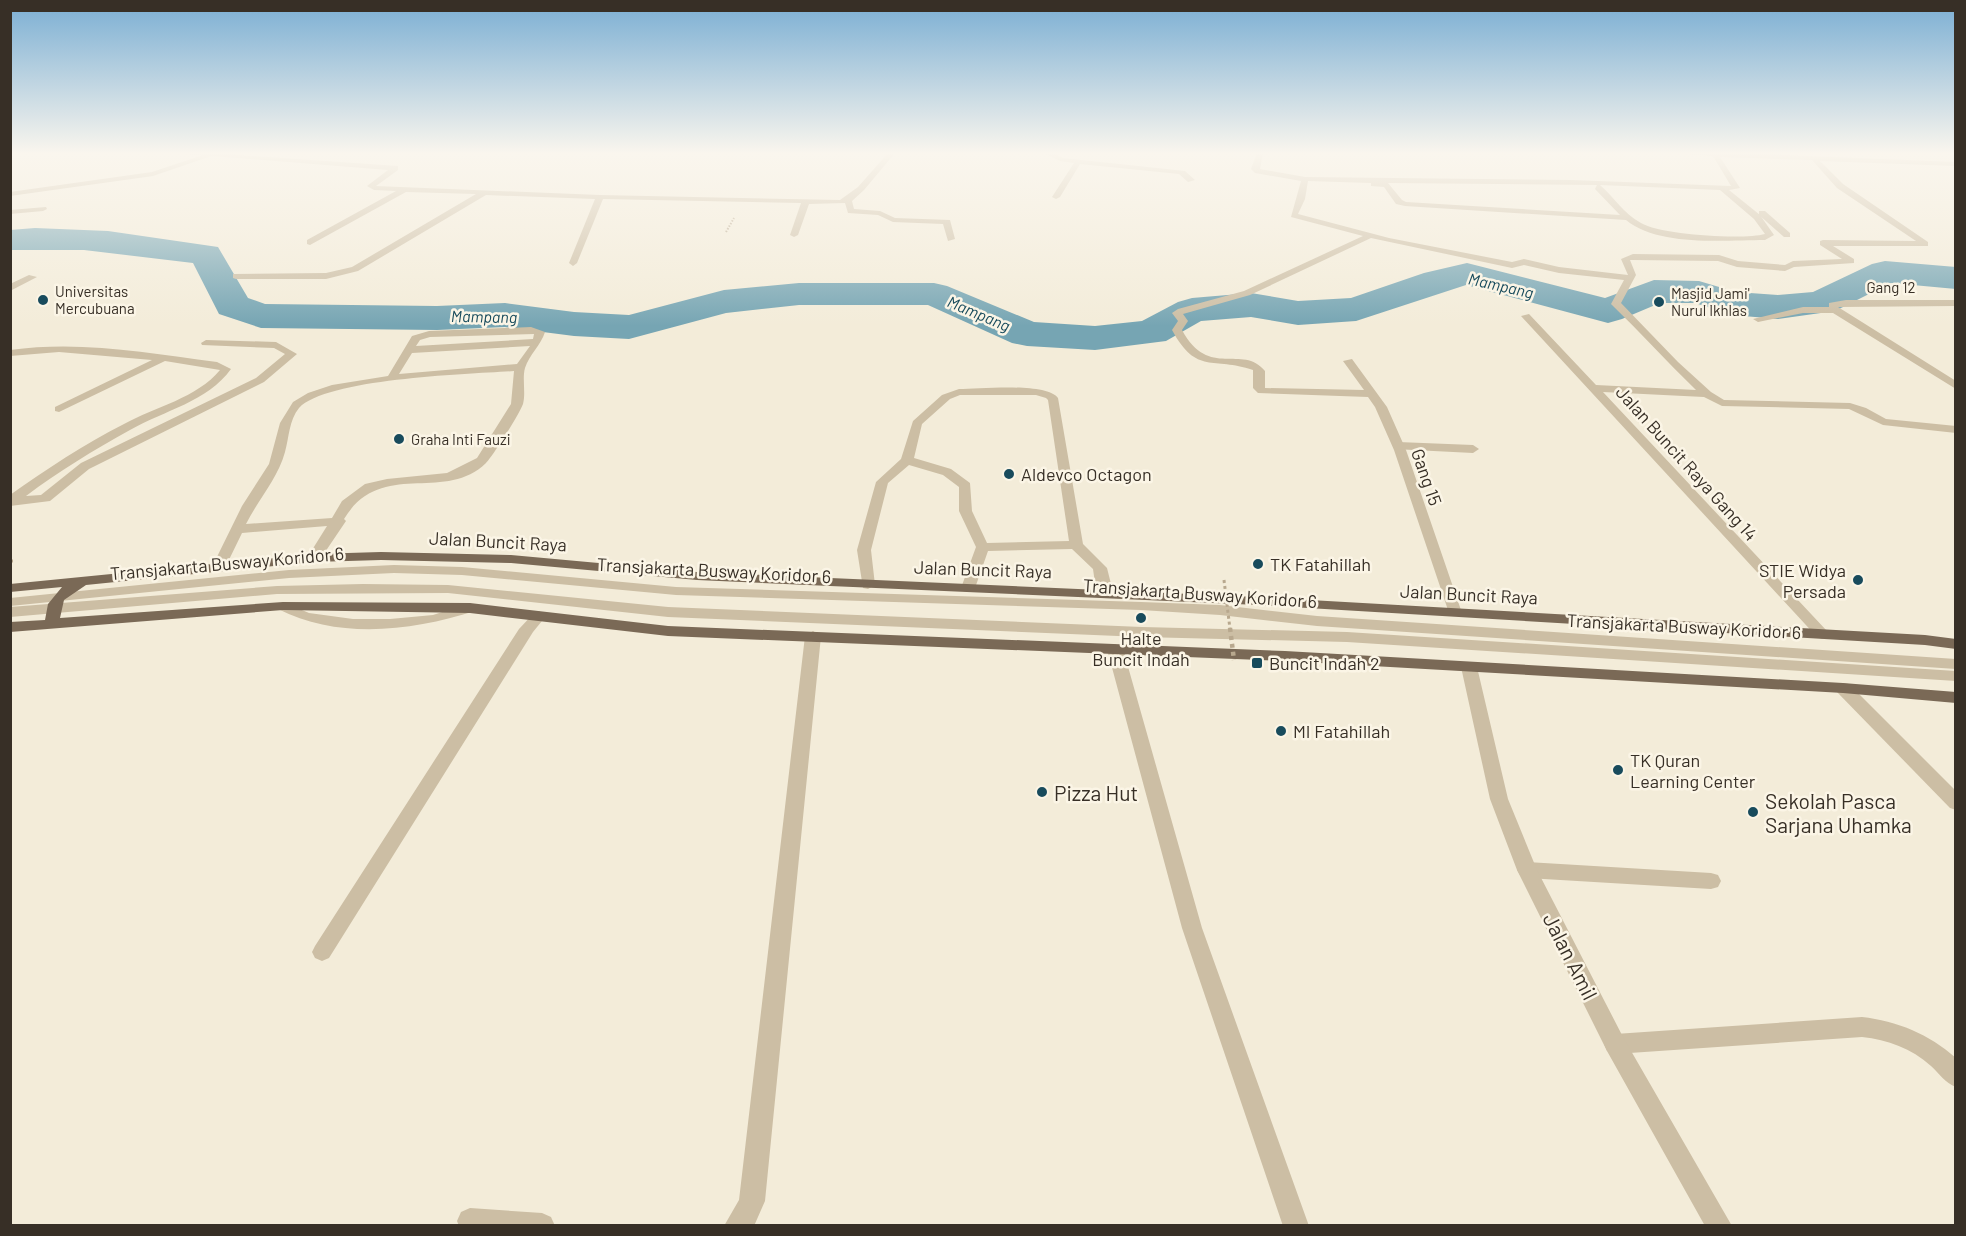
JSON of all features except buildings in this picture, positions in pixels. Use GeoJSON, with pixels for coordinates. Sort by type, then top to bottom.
{"type":"FeatureCollection","features":[{"type":"Feature","properties":{"kind":"main road","name":"Jalan Buncit Raya"},"geometry":{"type":"LineString","coordinates":[[10,588],[314,558],[381,556],[511,559],[697,576],[1455,613],[1956,644]]}},
{"type":"Feature","properties":{"kind":"main road"},"geometry":{"type":"LineString","coordinates":[[54,610],[85,581]]}},
{"type":"Feature","properties":{"kind":"main road"},"geometry":{"type":"LineString","coordinates":[[10,627],[54,610],[283,606],[470,608],[668,631],[1273,655],[1843,687],[1956,698]]}},
{"type":"Feature","properties":{"kind":"street"},"geometry":{"type":"LineString","coordinates":[[10,212],[25,211]]}},
{"type":"Feature","properties":{"kind":"street"},"geometry":{"type":"LineString","coordinates":[[310,243],[367,211]]}},
{"type":"Feature","properties":{"kind":"street"},"geometry":{"type":"LineString","coordinates":[[236,276],[319,276],[355,269],[453,211]]}},
{"type":"Feature","properties":{"kind":"street"},"geometry":{"type":"LineString","coordinates":[[573,263],[594,211]]}},
{"type":"Feature","properties":{"kind":"street"},"geometry":{"type":"LineString","coordinates":[[794,235],[803,211]]}},
{"type":"Feature","properties":{"kind":"street"},"geometry":{"type":"LineString","coordinates":[[851,211],[880,213],[892,220],[947,222],[951,239]]}},
{"type":"Feature","properties":{"kind":"street"},"geometry":{"type":"LineString","coordinates":[[1296,211],[1294,214],[1296,216],[1438,251],[1512,265],[1524,262],[1559,270],[1630,278]]}},
{"type":"Feature","properties":{"kind":"street"},"geometry":{"type":"LineString","coordinates":[[1512,211],[1629,218]]}},
{"type":"Feature","properties":{"kind":"street"},"geometry":{"type":"LineString","coordinates":[[1622,211],[1642,228],[1665,234],[1765,238],[1770,235],[1751,211]]}},
{"type":"Feature","properties":{"kind":"street"},"geometry":{"type":"LineString","coordinates":[[1757,211],[1787,234]]}},
{"type":"Feature","properties":{"kind":"street"},"geometry":{"type":"LineString","coordinates":[[1876,211],[1925,244],[1823,243],[1851,261],[1793,264],[1789,267],[1737,264],[1719,258],[1633,257],[1625,259],[1632,275],[1616,304],[1628,311],[1631,319],[1707,394],[1722,403],[1850,406],[1883,422],[1956,430]]}},
{"type":"Feature","properties":{"kind":"street"},"geometry":{"type":"LineString","coordinates":[[1370,234],[1355,244],[1247,293],[1186,309],[1180,317],[1178,330],[1192,354],[1198,358],[1255,366],[1260,371],[1260,390],[1307,394],[1372,394]]}},
{"type":"Feature","properties":{"kind":"street"},"geometry":{"type":"LineString","coordinates":[[10,288],[32,277]]}},
{"type":"Feature","properties":{"kind":"street","name":"Gang 12"},"geometry":{"type":"LineString","coordinates":[[1835,310],[1832,305],[1846,303],[1956,303]]}},
{"type":"Feature","properties":{"kind":"street"},"geometry":{"type":"LineString","coordinates":[[1758,319],[1803,310],[1835,310],[1956,386]]}},
{"type":"Feature","properties":{"kind":"street","name":"Jalan Buncit Raya Gang 14"},"geometry":{"type":"LineString","coordinates":[[1526,316],[1822,634]]}},
{"type":"Feature","properties":{"kind":"street"},"geometry":{"type":"LineString","coordinates":[[314,558],[347,504],[369,487],[449,477],[474,466],[482,459],[517,404],[519,367],[537,342],[408,350],[391,379]]}},
{"type":"Feature","properties":{"kind":"street"},"geometry":{"type":"LineString","coordinates":[[10,353],[31,349],[88,351],[217,365],[226,369],[214,384],[128,426],[58,466],[10,502],[45,498],[85,466],[260,380],[292,354],[276,345],[206,343]]}},
{"type":"Feature","properties":{"kind":"street"},"geometry":{"type":"LineString","coordinates":[[58,409],[163,358]]}},
{"type":"Feature","properties":{"kind":"street","name":"Gang 15"},"geometry":{"type":"LineString","coordinates":[[1348,361],[1381,407],[1398,446],[1455,613]]}},
{"type":"Feature","properties":{"kind":"street"},"geometry":{"type":"LineString","coordinates":[[219,567],[236,530],[277,461],[286,418],[297,403],[312,394],[334,388],[391,379],[519,367]]}},
{"type":"Feature","properties":{"kind":"street"},"geometry":{"type":"LineString","coordinates":[[1595,388],[1707,394]]}},
{"type":"Feature","properties":{"kind":"street"},"geometry":{"type":"LineString","coordinates":[[868,585],[864,550],[882,482],[907,459],[918,423],[951,394],[1006,391],[1050,395],[1056,407],[1076,545],[1100,568],[1104,584],[1102,594]]}},
{"type":"Feature","properties":{"kind":"street"},"geometry":{"type":"LineString","coordinates":[[1398,446],[1473,448]]}},
{"type":"Feature","properties":{"kind":"street"},"geometry":{"type":"LineString","coordinates":[[907,459],[947,472],[966,486],[963,503],[967,520],[983,547],[969,588]]}},
{"type":"Feature","properties":{"kind":"street"},"geometry":{"type":"LineString","coordinates":[[236,530],[339,520]]}},
{"type":"Feature","properties":{"kind":"street"},"geometry":{"type":"LineString","coordinates":[[983,547],[1076,545]]}},
{"type":"Feature","properties":{"kind":"street","name":"Transjakarta Busway Koridor 6"},"geometry":{"type":"LineString","coordinates":[[10,602],[54,610],[289,574],[462,571],[676,591],[748,595],[1074,603],[1220,610],[1317,621],[1956,664]]}},
{"type":"Feature","properties":{"kind":"street","name":"Transjakarta Busway Koridor 6"},"geometry":{"type":"LineString","coordinates":[[10,612],[277,590],[448,589],[668,612],[1165,633],[1347,637],[1956,676]]}},
{"type":"Feature","properties":{"kind":"street"},"geometry":{"type":"LineString","coordinates":[[322,952],[527,628],[539,616]]}},
{"type":"Feature","properties":{"kind":"street"},"geometry":{"type":"LineString","coordinates":[[737,1226],[744,1219],[752,1201],[813,636]]}},
{"type":"Feature","properties":{"kind":"street"},"geometry":{"type":"LineString","coordinates":[[1115,649],[1192,928],[1296,1226]]}},
{"type":"Feature","properties":{"kind":"street","name":"Jalan Amil"},"geometry":{"type":"LineString","coordinates":[[1469,667],[1499,798],[1527,870],[1616,1044],[1719,1226]]}},
{"type":"Feature","properties":{"kind":"street"},"geometry":{"type":"LineString","coordinates":[[1843,687],[1956,803]]}},
{"type":"Feature","properties":{"kind":"street"},"geometry":{"type":"LineString","coordinates":[[1527,870],[1711,881]]}},
{"type":"Feature","properties":{"kind":"street"},"geometry":{"type":"LineString","coordinates":[[1616,1044],[1862,1027],[1880,1028],[1900,1034],[1919,1045],[1944,1061],[1956,1076]]}},
{"type":"Feature","properties":{"kind":"street"},"geometry":{"type":"LineString","coordinates":[[470,1221],[542,1226]]}},
{"type":"Feature","properties":{"kind":"path"},"geometry":{"type":"LineString","coordinates":[[1224,580],[1234,660]]}},
{"type":"Feature","properties":{"kind":"waterway","name":"Mampang"},"geometry":{"type":"LineString","coordinates":[[10,240],[84,240],[206,254],[233,306],[261,316],[437,318],[505,315],[574,324],[629,327],[724,302],[799,294],[934,294],[1027,334],[1095,338],[1152,332],[1192,310],[1251,305],[1298,313],[1356,309],[1437,281],[1467,274],[1608,311],[1654,291],[1699,292],[1732,303],[1778,307],[1821,303],[1885,272],[1956,278]]}},
{"type":"Feature","properties":{"kind":"place","name":"Universitas Mercubuana"},"geometry":{"type":"Point","coordinates":[43,300]}},
{"type":"Feature","properties":{"kind":"place","name":"Masjid Jami' Nurul Ikhlas"},"geometry":{"type":"Point","coordinates":[1659,302]}},
{"type":"Feature","properties":{"kind":"place","name":"Graha Inti Fauzi"},"geometry":{"type":"Point","coordinates":[399,439]}},
{"type":"Feature","properties":{"kind":"place","name":"Aldevco Octagon"},"geometry":{"type":"Point","coordinates":[1009,474]}},
{"type":"Feature","properties":{"kind":"place","name":"TK Fatahillah"},"geometry":{"type":"Point","coordinates":[1258,564]}},
{"type":"Feature","properties":{"kind":"place","name":"STIE Widya Persada"},"geometry":{"type":"Point","coordinates":[1858,580]}},
{"type":"Feature","properties":{"kind":"place","name":"Halte Buncit Indah"},"geometry":{"type":"Point","coordinates":[1141,618]}},
{"type":"Feature","properties":{"kind":"place","name":"Buncit Indah 2"},"geometry":{"type":"Point","coordinates":[1257,663]}},
{"type":"Feature","properties":{"kind":"place","name":"MI Fatahillah"},"geometry":{"type":"Point","coordinates":[1281,731]}},
{"type":"Feature","properties":{"kind":"place","name":"TK Quran Learning Center"},"geometry":{"type":"Point","coordinates":[1618,770]}},
{"type":"Feature","properties":{"kind":"place","name":"Pizza Hut"},"geometry":{"type":"Point","coordinates":[1042,792]}},
{"type":"Feature","properties":{"kind":"place","name":"Sekolah Pasca Sarjana Uhamka"},"geometry":{"type":"Point","coordinates":[1753,812]}}]}
